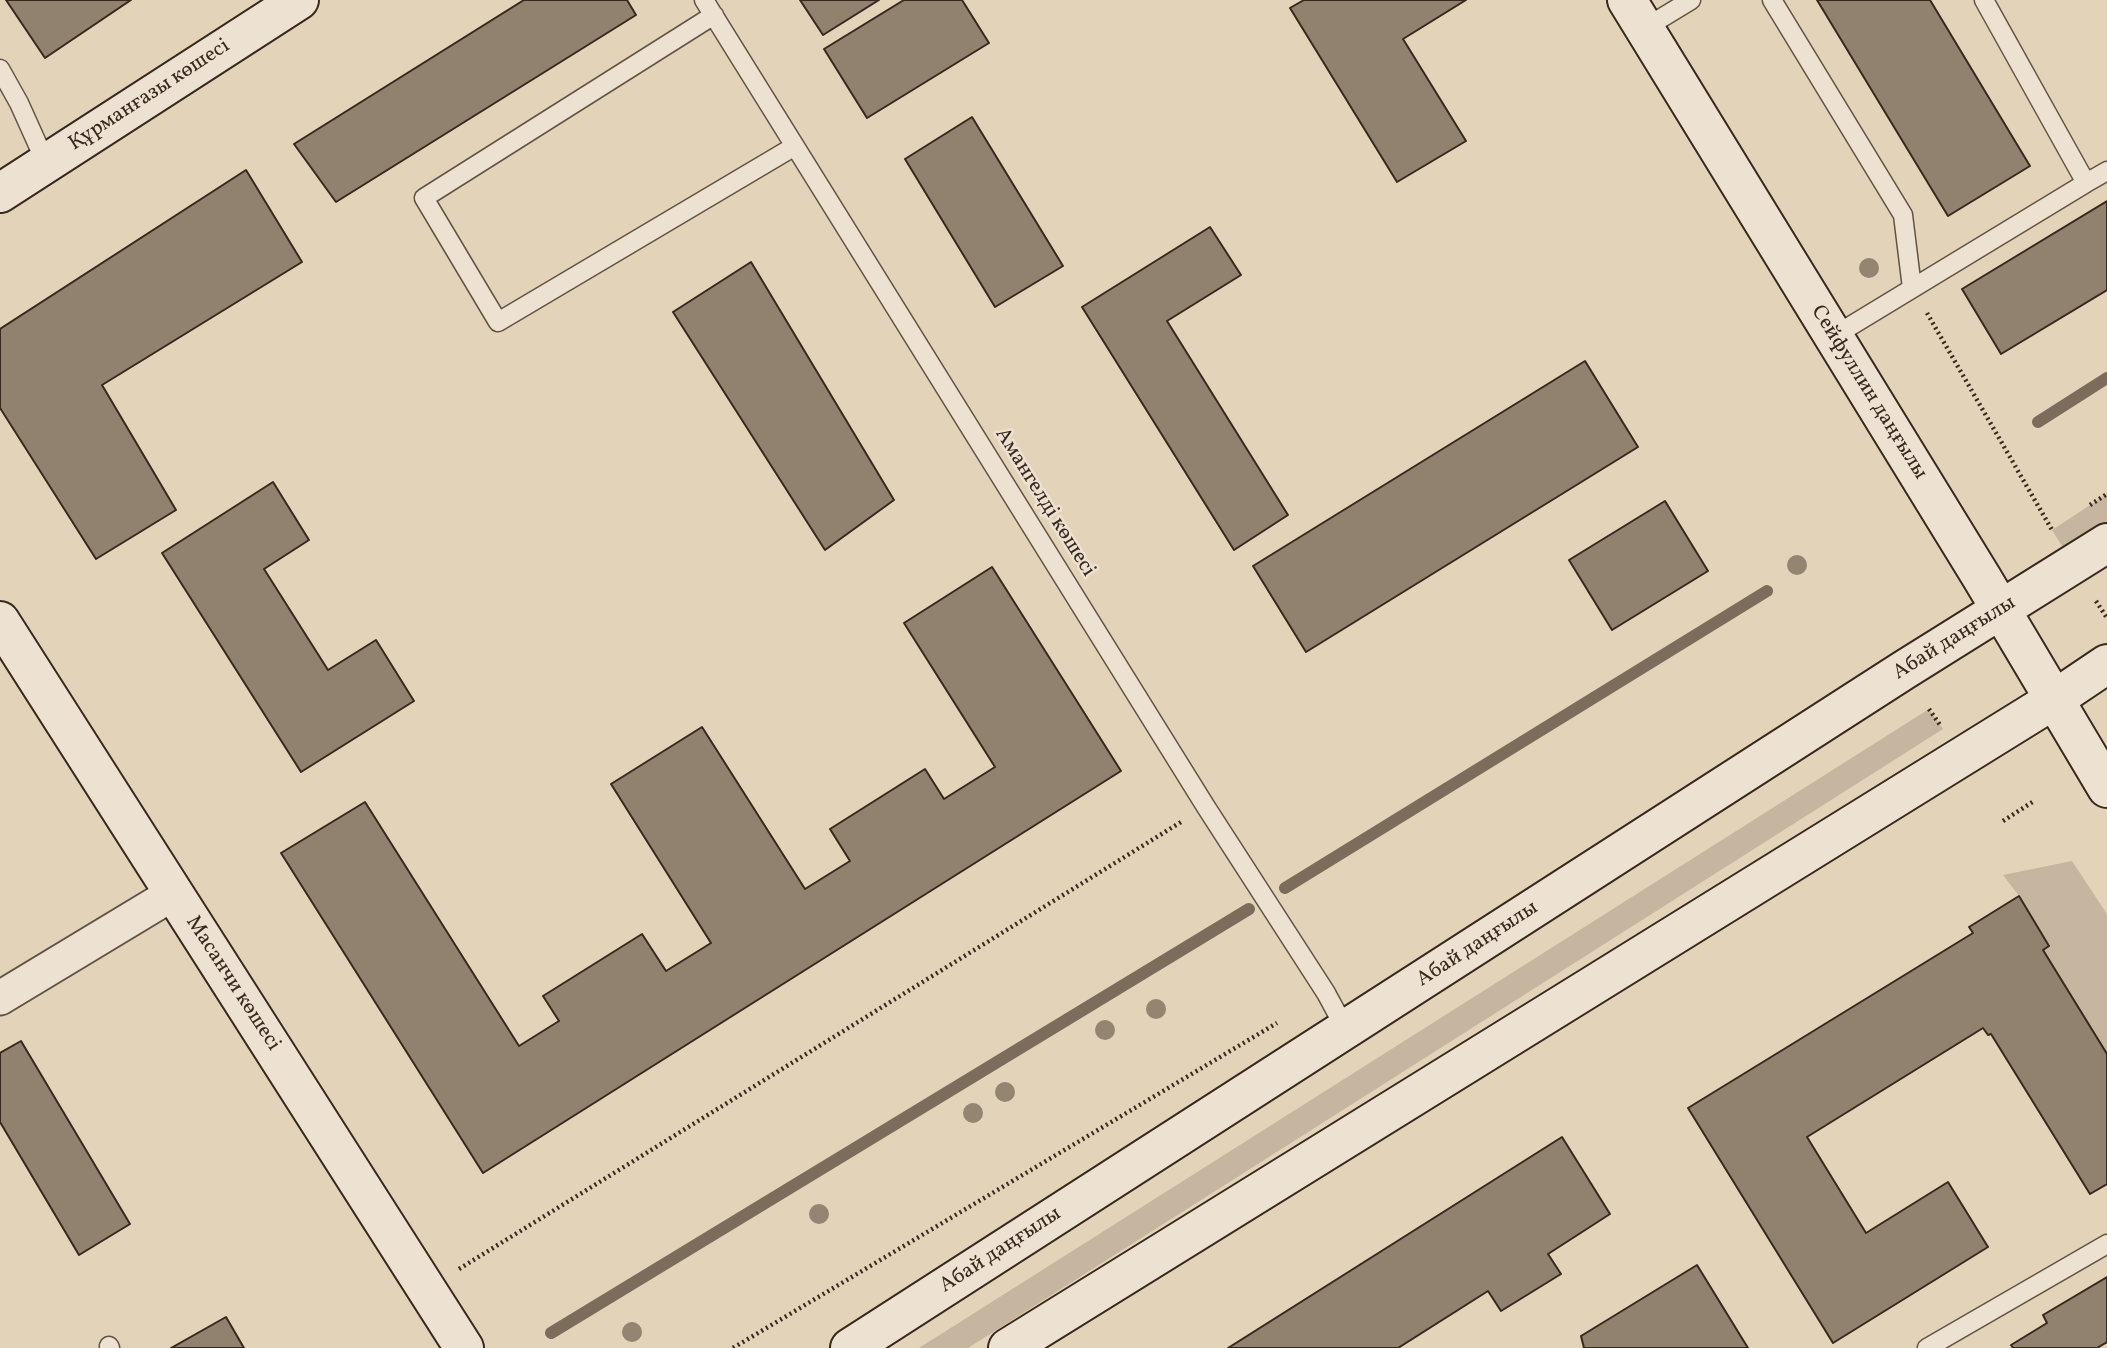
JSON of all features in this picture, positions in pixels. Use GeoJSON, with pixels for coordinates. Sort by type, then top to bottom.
{"type":"FeatureCollection","features":[{"type":"Feature","properties":{"kind":"main road","name":"Құрманғазы көшесі"},"geometry":{"type":"LineString","coordinates":[[0,193],[299,0]]}},
{"type":"Feature","properties":{"kind":"main road","name":"Сейфуллин даңғылы"},"geometry":{"type":"LineString","coordinates":[[1636,14],[2107,788]]}},
{"type":"Feature","properties":{"kind":"main road","name":"Абай даңғылы"},"geometry":{"type":"LineString","coordinates":[[850,1348],[1904,670],[2107,543]]}},
{"type":"Feature","properties":{"kind":"main road","name":"Масанчи көшесі"},"geometry":{"type":"LineString","coordinates":[[0,621],[464,1348]]}},
{"type":"Feature","properties":{"kind":"main road"},"geometry":{"type":"LineString","coordinates":[[1007,1348],[2055,699],[2107,664]]}},
{"type":"Feature","properties":{"kind":"street"},"geometry":{"type":"LineString","coordinates":[[0,998],[174,893]]}},
{"type":"Feature","properties":{"kind":"lane"},"geometry":{"type":"LineString","coordinates":[[1636,14],[1691,0]]}},
{"type":"Feature","properties":{"kind":"lane"},"geometry":{"type":"LineString","coordinates":[[1772,0],[1903,215],[1912,288]]}},
{"type":"Feature","properties":{"kind":"lane"},"geometry":{"type":"LineString","coordinates":[[1984,0],[2086,183]]}},
{"type":"Feature","properties":{"kind":"lane"},"geometry":{"type":"LineString","coordinates":[[709,8],[424,198],[498,322],[795,146]]}},
{"type":"Feature","properties":{"kind":"lane","name":"Амангелді көшесі"},"geometry":{"type":"LineString","coordinates":[[709,8],[1206,807],[1326,993],[1346,1030]]}},
{"type":"Feature","properties":{"kind":"lane"},"geometry":{"type":"LineString","coordinates":[[0,69],[19,103],[46,163]]}},
{"type":"Feature","properties":{"kind":"lane"},"geometry":{"type":"LineString","coordinates":[[1834,336],[2107,171]]}},
{"type":"Feature","properties":{"kind":"lane"},"geometry":{"type":"LineString","coordinates":[[1927,1348],[2107,1244]]}},
{"type":"Feature","properties":{"kind":"path"},"geometry":{"type":"LineString","coordinates":[[1912,288],[2052,530]]}},
{"type":"Feature","properties":{"kind":"path"},"geometry":{"type":"LineString","coordinates":[[2096,601],[2107,618]]}},
{"type":"Feature","properties":{"kind":"path"},"geometry":{"type":"LineString","coordinates":[[1929,709],[1943,729]]}},
{"type":"Feature","properties":{"kind":"path"},"geometry":{"type":"LineString","coordinates":[[2003,821],[2034,802]]}},
{"type":"Feature","properties":{"kind":"path"},"geometry":{"type":"LineString","coordinates":[[426,1289],[1206,807]]}},
{"type":"Feature","properties":{"kind":"shaded area"},"geometry":{"type":"Polygon","coordinates":[[[2107,494],[2107,543],[2073,564],[2052,530],[2107,494]]]}},
{"type":"Feature","properties":{"kind":"shaded area"},"geometry":{"type":"Polygon","coordinates":[[[1929,709],[1943,729],[968,1348],[919,1348],[1929,709]]]}},
{"type":"Feature","properties":{"kind":"shaded area"},"geometry":{"type":"Polygon","coordinates":[[[2072,861],[2107,914],[2107,1054],[2043,950],[2019,896],[2003,875],[2072,861]]]}},
{"type":"Feature","properties":{"kind":"building"},"geometry":{"type":"Polygon","coordinates":[[[6,0],[131,0],[45,58],[6,0]]]}},
{"type":"Feature","properties":{"kind":"building"},"geometry":{"type":"Polygon","coordinates":[[[524,0],[627,0],[636,15],[336,202],[294,144],[524,0]]]}},
{"type":"Feature","properties":{"kind":"building"},"geometry":{"type":"Polygon","coordinates":[[[800,0],[879,0],[823,35],[800,0]]]}},
{"type":"Feature","properties":{"kind":"building"},"geometry":{"type":"Polygon","coordinates":[[[904,0],[962,0],[989,43],[867,118],[824,49],[904,0]]]}},
{"type":"Feature","properties":{"kind":"building"},"geometry":{"type":"Polygon","coordinates":[[[1304,0],[1466,0],[1403,39],[1466,141],[1397,182],[1290,8],[1304,0]]]}},
{"type":"Feature","properties":{"kind":"building"},"geometry":{"type":"Polygon","coordinates":[[[1817,0],[1930,0],[2030,166],[1948,216],[1817,0]]]}},
{"type":"Feature","properties":{"kind":"building"},"geometry":{"type":"Polygon","coordinates":[[[972,117],[1063,266],[995,307],[905,159],[972,117]]]}},
{"type":"Feature","properties":{"kind":"building"},"geometry":{"type":"Polygon","coordinates":[[[246,170],[302,262],[102,385],[176,510],[96,559],[0,408],[0,329],[246,170]]]}},
{"type":"Feature","properties":{"kind":"building"},"geometry":{"type":"Polygon","coordinates":[[[2107,201],[2107,290],[2001,354],[1962,289],[2107,201]]]}},
{"type":"Feature","properties":{"kind":"building"},"geometry":{"type":"Polygon","coordinates":[[[1210,227],[1241,275],[1167,321],[1288,515],[1234,550],[1082,307],[1210,227]]]}},
{"type":"Feature","properties":{"kind":"building"},"geometry":{"type":"Polygon","coordinates":[[[751,262],[894,500],[825,550],[673,312],[751,262]]]}},
{"type":"Feature","properties":{"kind":"building"},"geometry":{"type":"Polygon","coordinates":[[[1585,361],[1638,447],[1306,652],[1253,566],[1585,361]]]}},
{"type":"Feature","properties":{"kind":"building"},"geometry":{"type":"Polygon","coordinates":[[[273,482],[309,540],[264,569],[328,670],[376,640],[414,701],[301,772],[162,553],[273,482]]]}},
{"type":"Feature","properties":{"kind":"building"},"geometry":{"type":"Polygon","coordinates":[[[1665,501],[1708,571],[1612,630],[1569,560],[1665,501]]]}},
{"type":"Feature","properties":{"kind":"building"},"geometry":{"type":"Polygon","coordinates":[[[992,567],[1121,771],[483,1173],[281,853],[365,802],[519,1046],[559,1021],[543,996],[642,934],[666,971],[711,943],[611,784],[702,727],[805,889],[850,861],[830,829],[925,769],[944,799],[995,767],[904,623],[992,567]]]}},
{"type":"Feature","properties":{"kind":"building"},"geometry":{"type":"Polygon","coordinates":[[[2019,896],[2049,946],[2043,950],[2107,1054],[2107,1184],[2090,1194],[1991,1034],[1988,1035],[1983,1028],[1807,1137],[1866,1233],[1948,1182],[1988,1247],[1833,1343],[1688,1108],[1973,933],[1969,927],[2019,896]]]}},
{"type":"Feature","properties":{"kind":"building"},"geometry":{"type":"Polygon","coordinates":[[[21,1041],[130,1224],[79,1255],[0,1122],[0,1053],[21,1041]]]}},
{"type":"Feature","properties":{"kind":"building"},"geometry":{"type":"Polygon","coordinates":[[[1562,1137],[1610,1214],[1548,1254],[1561,1274],[1501,1311],[1488,1291],[1398,1348],[1228,1348],[1562,1137]]]}},
{"type":"Feature","properties":{"kind":"building"},"geometry":{"type":"Polygon","coordinates":[[[1697,1265],[1748,1348],[1584,1348],[1581,1336],[1697,1265]]]}},
{"type":"Feature","properties":{"kind":"building"},"geometry":{"type":"Polygon","coordinates":[[[2107,1277],[2107,1342],[2097,1348],[2013,1348],[2011,1345],[2047,1323],[2043,1315],[2107,1277]]]}},
{"type":"Feature","properties":{"kind":"building"},"geometry":{"type":"Polygon","coordinates":[[[226,1317],[244,1348],[171,1348],[226,1317]]]}},
{"type":"Feature","properties":{"kind":"waterway"},"geometry":{"type":"LineString","coordinates":[[2038,422],[2107,378]]}},
{"type":"Feature","properties":{"kind":"waterway"},"geometry":{"type":"LineString","coordinates":[[1285,888],[1767,591]]}},
{"type":"Feature","properties":{"kind":"waterway"},"geometry":{"type":"LineString","coordinates":[[551,1333],[1249,909]]}}]}
